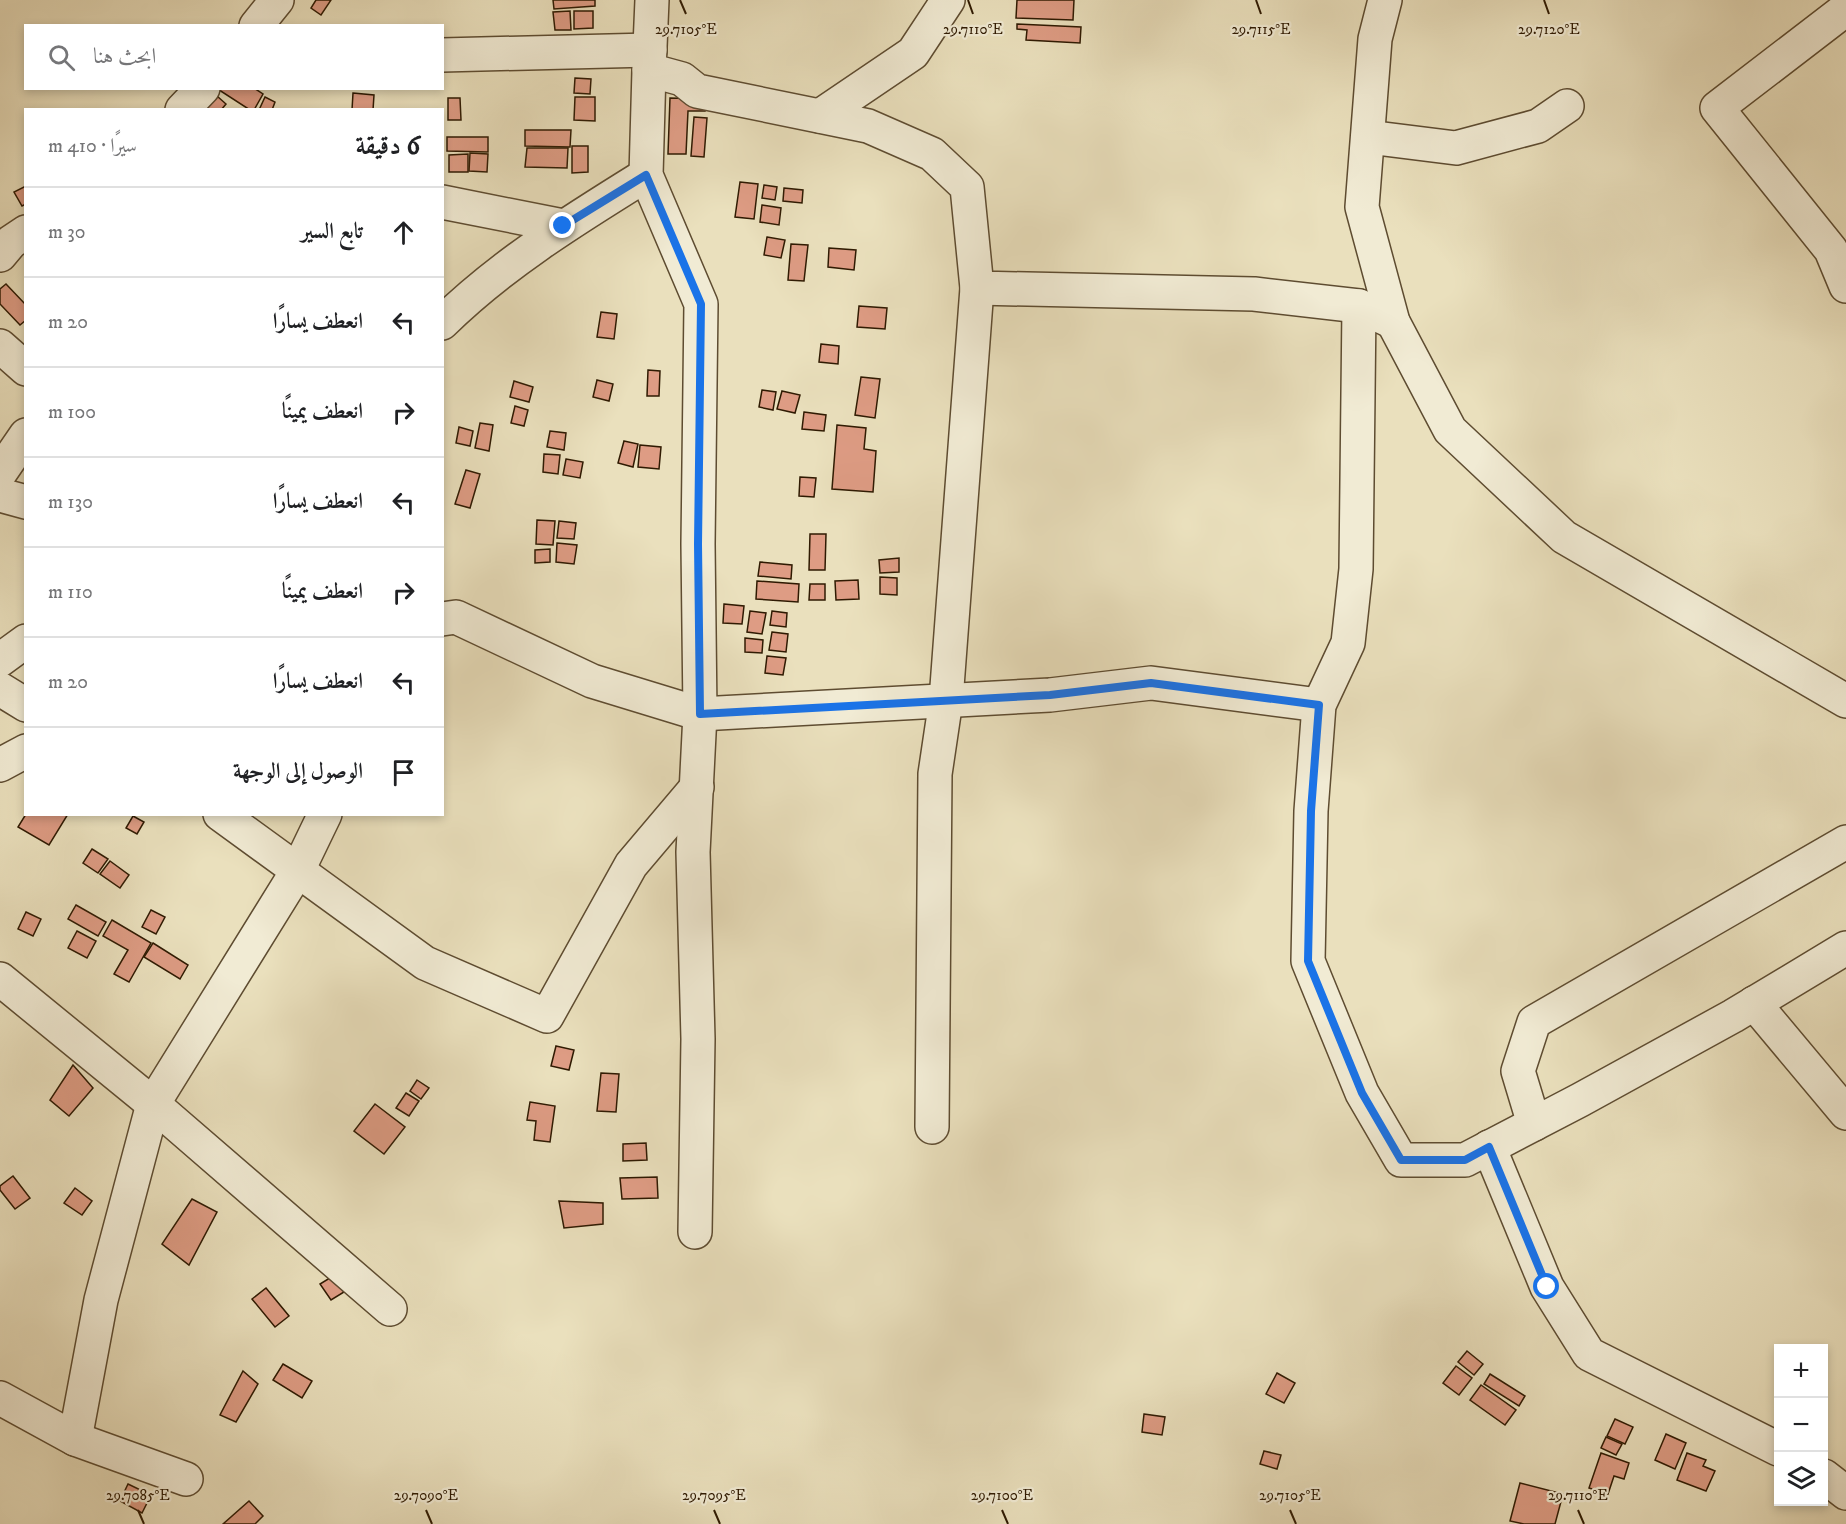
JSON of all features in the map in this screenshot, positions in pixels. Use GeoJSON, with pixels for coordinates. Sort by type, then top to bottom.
{"type":"FeatureCollection","features":[{"type":"Feature","properties":{"kind":"street"},"geometry":{"type":"LineString","coordinates":[[258,24],[277,0]]}},
{"type":"Feature","properties":{"kind":"street"},"geometry":{"type":"LineString","coordinates":[[652,0],[646,175],[701,304],[698,544],[700,714],[693,852],[698,1039],[695,1232]]}},
{"type":"Feature","properties":{"kind":"street"},"geometry":{"type":"LineString","coordinates":[[820,116],[914,53],[948,0]]}},
{"type":"Feature","properties":{"kind":"street"},"geometry":{"type":"LineString","coordinates":[[1385,0],[1375,39],[1362,207],[1393,322],[1450,430],[1564,537],[1846,700]]}},
{"type":"Feature","properties":{"kind":"street"},"geometry":{"type":"LineString","coordinates":[[1831,0],[1846,9],[1717,108],[1839,244],[1846,286]]}},
{"type":"Feature","properties":{"kind":"street"},"geometry":{"type":"LineString","coordinates":[[444,55],[649,60],[682,79],[697,91],[868,126],[891,134],[932,154],[967,187],[977,288],[946,700],[934,774],[932,1127]]}},
{"type":"Feature","properties":{"kind":"street"},"geometry":{"type":"LineString","coordinates":[[184,108],[201,90]]}},
{"type":"Feature","properties":{"kind":"street"},"geometry":{"type":"LineString","coordinates":[[1368,137],[1456,148],[1538,126],[1567,106]]}},
{"type":"Feature","properties":{"kind":"street"},"geometry":{"type":"LineString","coordinates":[[444,321],[469,296],[563,226],[646,175]]}},
{"type":"Feature","properties":{"kind":"street"},"geometry":{"type":"LineString","coordinates":[[444,202],[563,226]]}},
{"type":"Feature","properties":{"kind":"street"},"geometry":{"type":"LineString","coordinates":[[0,255],[10,242],[24,233]]}},
{"type":"Feature","properties":{"kind":"street"},"geometry":{"type":"LineString","coordinates":[[977,288],[1254,294],[1359,306],[1393,322]]}},
{"type":"Feature","properties":{"kind":"street"},"geometry":{"type":"LineString","coordinates":[[1359,306],[1356,569],[1348,643],[1319,705],[1311,811],[1308,961],[1362,1093],[1401,1160],[1465,1160],[1754,1003],[1846,948]]}},
{"type":"Feature","properties":{"kind":"street"},"geometry":{"type":"LineString","coordinates":[[0,346],[24,367]]}},
{"type":"Feature","properties":{"kind":"street"},"geometry":{"type":"LineString","coordinates":[[0,473],[24,438]]}},
{"type":"Feature","properties":{"kind":"street"},"geometry":{"type":"LineString","coordinates":[[0,495],[24,501]]}},
{"type":"Feature","properties":{"kind":"street"},"geometry":{"type":"LineString","coordinates":[[444,619],[456,617],[592,681],[700,714],[1050,695],[1151,683],[1319,705]]}},
{"type":"Feature","properties":{"kind":"street"},"geometry":{"type":"LineString","coordinates":[[0,660],[24,642]]}},
{"type":"Feature","properties":{"kind":"street"},"geometry":{"type":"LineString","coordinates":[[0,689],[24,704]]}},
{"type":"Feature","properties":{"kind":"street"},"geometry":{"type":"LineString","coordinates":[[0,765],[24,752]]}},
{"type":"Feature","properties":{"kind":"street"},"geometry":{"type":"LineString","coordinates":[[223,816],[425,963],[547,1016],[631,865],[697,787]]}},
{"type":"Feature","properties":{"kind":"street"},"geometry":{"type":"LineString","coordinates":[[75,1439],[101,1300],[153,1104],[298,870],[324,816]]}},
{"type":"Feature","properties":{"kind":"street"},"geometry":{"type":"LineString","coordinates":[[1534,1124],[1518,1071],[1534,1022],[1846,842]]}},
{"type":"Feature","properties":{"kind":"street"},"geometry":{"type":"LineString","coordinates":[[0,979],[153,1104],[390,1309]]}},
{"type":"Feature","properties":{"kind":"street"},"geometry":{"type":"LineString","coordinates":[[1754,1003],[1846,1113]]}},
{"type":"Feature","properties":{"kind":"street"},"geometry":{"type":"LineString","coordinates":[[1489,1147],[1547,1287],[1588,1354],[1774,1447]]}},
{"type":"Feature","properties":{"kind":"street"},"geometry":{"type":"LineString","coordinates":[[0,1398],[75,1439],[186,1479]]}},
{"type":"Feature","properties":{"kind":"street"},"geometry":{"type":"LineString","coordinates":[[1828,1479],[1846,1493]]}},
{"type":"Feature","properties":{"kind":"building"},"geometry":{"type":"Polygon","coordinates":[[[316,0],[331,0],[321,15],[311,8],[316,0]]]}},
{"type":"Feature","properties":{"kind":"building"},"geometry":{"type":"Polygon","coordinates":[[[553,0],[595,0],[595,6],[554,9],[553,0]]]}},
{"type":"Feature","properties":{"kind":"building"},"geometry":{"type":"Polygon","coordinates":[[[1017,0],[1074,0],[1073,20],[1016,18],[1017,0]]]}},
{"type":"Feature","properties":{"kind":"building"},"geometry":{"type":"Polygon","coordinates":[[[570,11],[571,30],[555,30],[553,12],[570,11]]]}},
{"type":"Feature","properties":{"kind":"building"},"geometry":{"type":"Polygon","coordinates":[[[574,11],[593,11],[593,28],[574,29],[574,11]]]}},
{"type":"Feature","properties":{"kind":"building"},"geometry":{"type":"Polygon","coordinates":[[[1017,24],[1081,27],[1080,43],[1026,40],[1027,30],[1017,29],[1017,24]]]}},
{"type":"Feature","properties":{"kind":"building"},"geometry":{"type":"Polygon","coordinates":[[[575,78],[591,79],[590,94],[574,93],[575,78]]]}},
{"type":"Feature","properties":{"kind":"building"},"geometry":{"type":"Polygon","coordinates":[[[219,90],[257,90],[263,94],[255,108],[247,108],[219,90]]]}},
{"type":"Feature","properties":{"kind":"building"},"geometry":{"type":"Polygon","coordinates":[[[353,93],[374,95],[373,108],[352,108],[353,93]]]}},
{"type":"Feature","properties":{"kind":"building"},"geometry":{"type":"Polygon","coordinates":[[[217,96],[226,104],[223,108],[207,108],[217,96]]]}},
{"type":"Feature","properties":{"kind":"building"},"geometry":{"type":"Polygon","coordinates":[[[265,97],[275,102],[273,108],[260,108],[265,97]]]}},
{"type":"Feature","properties":{"kind":"building"},"geometry":{"type":"Polygon","coordinates":[[[575,97],[595,97],[595,121],[574,120],[575,97]]]}},
{"type":"Feature","properties":{"kind":"building"},"geometry":{"type":"Polygon","coordinates":[[[448,98],[460,98],[461,120],[448,120],[448,98]]]}},
{"type":"Feature","properties":{"kind":"building"},"geometry":{"type":"Polygon","coordinates":[[[670,98],[705,99],[705,111],[688,111],[686,154],[668,154],[670,98]]]}},
{"type":"Feature","properties":{"kind":"building"},"geometry":{"type":"Polygon","coordinates":[[[694,117],[707,118],[704,157],[691,156],[694,117]]]}},
{"type":"Feature","properties":{"kind":"building"},"geometry":{"type":"Polygon","coordinates":[[[525,130],[571,130],[570,147],[525,146],[525,130]]]}},
{"type":"Feature","properties":{"kind":"building"},"geometry":{"type":"Polygon","coordinates":[[[447,137],[488,137],[488,152],[447,151],[447,137]]]}},
{"type":"Feature","properties":{"kind":"building"},"geometry":{"type":"Polygon","coordinates":[[[572,146],[588,146],[588,172],[572,173],[572,146]]]}},
{"type":"Feature","properties":{"kind":"building"},"geometry":{"type":"Polygon","coordinates":[[[527,148],[568,148],[567,168],[525,167],[527,148]]]}},
{"type":"Feature","properties":{"kind":"building"},"geometry":{"type":"Polygon","coordinates":[[[470,153],[488,154],[487,172],[469,171],[470,153]]]}},
{"type":"Feature","properties":{"kind":"building"},"geometry":{"type":"Polygon","coordinates":[[[468,154],[468,172],[449,172],[449,155],[468,154]]]}},
{"type":"Feature","properties":{"kind":"building"},"geometry":{"type":"Polygon","coordinates":[[[740,182],[758,184],[754,219],[735,217],[740,182]]]}},
{"type":"Feature","properties":{"kind":"building"},"geometry":{"type":"Polygon","coordinates":[[[764,185],[777,187],[775,200],[762,198],[764,185]]]}},
{"type":"Feature","properties":{"kind":"building"},"geometry":{"type":"Polygon","coordinates":[[[24,187],[24,205],[22,206],[14,192],[24,187]]]}},
{"type":"Feature","properties":{"kind":"building"},"geometry":{"type":"Polygon","coordinates":[[[784,188],[803,190],[802,203],[783,201],[784,188]]]}},
{"type":"Feature","properties":{"kind":"building"},"geometry":{"type":"Polygon","coordinates":[[[762,205],[781,208],[779,225],[760,222],[762,205]]]}},
{"type":"Feature","properties":{"kind":"building"},"geometry":{"type":"Polygon","coordinates":[[[767,237],[785,240],[781,258],[764,255],[767,237]]]}},
{"type":"Feature","properties":{"kind":"building"},"geometry":{"type":"Polygon","coordinates":[[[791,244],[808,245],[804,281],[788,280],[791,244]]]}},
{"type":"Feature","properties":{"kind":"building"},"geometry":{"type":"Polygon","coordinates":[[[829,248],[856,250],[854,270],[828,267],[829,248]]]}},
{"type":"Feature","properties":{"kind":"building"},"geometry":{"type":"Polygon","coordinates":[[[6,284],[24,303],[24,322],[20,325],[0,304],[0,289],[6,284]]]}},
{"type":"Feature","properties":{"kind":"building"},"geometry":{"type":"Polygon","coordinates":[[[859,306],[887,308],[885,329],[857,327],[859,306]]]}},
{"type":"Feature","properties":{"kind":"building"},"geometry":{"type":"Polygon","coordinates":[[[601,312],[617,314],[614,339],[597,337],[601,312]]]}},
{"type":"Feature","properties":{"kind":"building"},"geometry":{"type":"Polygon","coordinates":[[[821,344],[839,346],[838,364],[819,362],[821,344]]]}},
{"type":"Feature","properties":{"kind":"building"},"geometry":{"type":"Polygon","coordinates":[[[648,370],[660,371],[659,396],[647,396],[648,370]]]}},
{"type":"Feature","properties":{"kind":"building"},"geometry":{"type":"Polygon","coordinates":[[[861,377],[880,379],[875,418],[855,415],[861,377]]]}},
{"type":"Feature","properties":{"kind":"building"},"geometry":{"type":"Polygon","coordinates":[[[597,380],[613,384],[609,401],[593,397],[597,380]]]}},
{"type":"Feature","properties":{"kind":"building"},"geometry":{"type":"Polygon","coordinates":[[[514,381],[533,387],[529,402],[510,397],[514,381]]]}},
{"type":"Feature","properties":{"kind":"building"},"geometry":{"type":"Polygon","coordinates":[[[762,390],[776,392],[773,410],[759,407],[762,390]]]}},
{"type":"Feature","properties":{"kind":"building"},"geometry":{"type":"Polygon","coordinates":[[[782,391],[800,395],[795,413],[777,409],[782,391]]]}},
{"type":"Feature","properties":{"kind":"building"},"geometry":{"type":"Polygon","coordinates":[[[515,406],[528,410],[524,426],[511,423],[515,406]]]}},
{"type":"Feature","properties":{"kind":"building"},"geometry":{"type":"Polygon","coordinates":[[[804,412],[826,415],[824,431],[802,429],[804,412]]]}},
{"type":"Feature","properties":{"kind":"building"},"geometry":{"type":"Polygon","coordinates":[[[480,423],[493,425],[489,451],[475,448],[480,423]]]}},
{"type":"Feature","properties":{"kind":"building"},"geometry":{"type":"Polygon","coordinates":[[[837,425],[866,428],[864,449],[876,451],[873,492],[832,489],[837,425]]]}},
{"type":"Feature","properties":{"kind":"building"},"geometry":{"type":"Polygon","coordinates":[[[459,427],[473,431],[470,446],[456,443],[459,427]]]}},
{"type":"Feature","properties":{"kind":"building"},"geometry":{"type":"Polygon","coordinates":[[[550,431],[566,433],[564,450],[547,447],[550,431]]]}},
{"type":"Feature","properties":{"kind":"building"},"geometry":{"type":"Polygon","coordinates":[[[624,441],[638,444],[633,467],[618,463],[624,441]]]}},
{"type":"Feature","properties":{"kind":"building"},"geometry":{"type":"Polygon","coordinates":[[[640,445],[661,447],[659,469],[638,467],[640,445]]]}},
{"type":"Feature","properties":{"kind":"building"},"geometry":{"type":"Polygon","coordinates":[[[544,454],[560,455],[558,474],[543,472],[544,454]]]}},
{"type":"Feature","properties":{"kind":"building"},"geometry":{"type":"Polygon","coordinates":[[[566,459],[583,462],[580,478],[563,475],[566,459]]]}},
{"type":"Feature","properties":{"kind":"building"},"geometry":{"type":"Polygon","coordinates":[[[466,470],[480,474],[470,508],[455,504],[466,470]]]}},
{"type":"Feature","properties":{"kind":"building"},"geometry":{"type":"Polygon","coordinates":[[[800,477],[816,478],[814,497],[799,496],[800,477]]]}},
{"type":"Feature","properties":{"kind":"building"},"geometry":{"type":"Polygon","coordinates":[[[537,520],[555,521],[553,545],[536,544],[537,520]]]}},
{"type":"Feature","properties":{"kind":"building"},"geometry":{"type":"Polygon","coordinates":[[[559,521],[576,523],[574,539],[557,538],[559,521]]]}},
{"type":"Feature","properties":{"kind":"building"},"geometry":{"type":"Polygon","coordinates":[[[810,534],[826,534],[825,570],[809,570],[810,534]]]}},
{"type":"Feature","properties":{"kind":"building"},"geometry":{"type":"Polygon","coordinates":[[[557,543],[577,545],[574,564],[556,562],[557,543]]]}},
{"type":"Feature","properties":{"kind":"building"},"geometry":{"type":"Polygon","coordinates":[[[550,549],[550,562],[535,563],[535,550],[550,549]]]}},
{"type":"Feature","properties":{"kind":"building"},"geometry":{"type":"Polygon","coordinates":[[[899,558],[899,572],[880,573],[879,560],[899,558]]]}},
{"type":"Feature","properties":{"kind":"building"},"geometry":{"type":"Polygon","coordinates":[[[760,562],[792,565],[791,579],[758,576],[760,562]]]}},
{"type":"Feature","properties":{"kind":"building"},"geometry":{"type":"Polygon","coordinates":[[[880,577],[897,578],[897,595],[880,594],[880,577]]]}},
{"type":"Feature","properties":{"kind":"building"},"geometry":{"type":"Polygon","coordinates":[[[858,580],[859,599],[836,600],[835,581],[858,580]]]}},
{"type":"Feature","properties":{"kind":"building"},"geometry":{"type":"Polygon","coordinates":[[[757,581],[799,584],[798,602],[756,599],[757,581]]]}},
{"type":"Feature","properties":{"kind":"building"},"geometry":{"type":"Polygon","coordinates":[[[810,584],[825,584],[825,600],[809,600],[810,584]]]}},
{"type":"Feature","properties":{"kind":"building"},"geometry":{"type":"Polygon","coordinates":[[[724,604],[744,606],[742,624],[723,623],[724,604]]]}},
{"type":"Feature","properties":{"kind":"building"},"geometry":{"type":"Polygon","coordinates":[[[750,611],[766,613],[762,634],[747,632],[750,611]]]}},
{"type":"Feature","properties":{"kind":"building"},"geometry":{"type":"Polygon","coordinates":[[[772,611],[787,613],[786,627],[770,625],[772,611]]]}},
{"type":"Feature","properties":{"kind":"building"},"geometry":{"type":"Polygon","coordinates":[[[772,632],[788,634],[786,652],[769,650],[772,632]]]}},
{"type":"Feature","properties":{"kind":"building"},"geometry":{"type":"Polygon","coordinates":[[[745,638],[763,640],[762,653],[745,652],[745,638]]]}},
{"type":"Feature","properties":{"kind":"building"},"geometry":{"type":"Polygon","coordinates":[[[767,656],[786,658],[783,675],[765,673],[767,656]]]}},
{"type":"Feature","properties":{"kind":"building"},"geometry":{"type":"Polygon","coordinates":[[[25,816],[67,816],[49,845],[18,827],[25,816]]]}},
{"type":"Feature","properties":{"kind":"building"},"geometry":{"type":"Polygon","coordinates":[[[133,816],[144,822],[137,834],[126,828],[133,816]]]}},
{"type":"Feature","properties":{"kind":"building"},"geometry":{"type":"Polygon","coordinates":[[[92,849],[108,859],[98,873],[83,863],[92,849]]]}},
{"type":"Feature","properties":{"kind":"building"},"geometry":{"type":"Polygon","coordinates":[[[110,861],[129,875],[120,888],[100,874],[110,861]]]}},
{"type":"Feature","properties":{"kind":"building"},"geometry":{"type":"Polygon","coordinates":[[[76,905],[106,922],[98,936],[68,919],[76,905]]]}},
{"type":"Feature","properties":{"kind":"building"},"geometry":{"type":"Polygon","coordinates":[[[151,910],[165,917],[156,934],[142,927],[151,910]]]}},
{"type":"Feature","properties":{"kind":"building"},"geometry":{"type":"Polygon","coordinates":[[[26,912],[41,919],[33,936],[18,929],[26,912]]]}},
{"type":"Feature","properties":{"kind":"building"},"geometry":{"type":"Polygon","coordinates":[[[112,920],[151,943],[129,982],[114,974],[128,950],[103,936],[112,920]]]}},
{"type":"Feature","properties":{"kind":"building"},"geometry":{"type":"Polygon","coordinates":[[[77,931],[96,941],[87,958],[68,948],[77,931]]]}},
{"type":"Feature","properties":{"kind":"building"},"geometry":{"type":"Polygon","coordinates":[[[153,943],[188,965],[180,979],[144,957],[153,943]]]}},
{"type":"Feature","properties":{"kind":"building"},"geometry":{"type":"Polygon","coordinates":[[[556,1046],[574,1050],[569,1070],[551,1066],[556,1046]]]}},
{"type":"Feature","properties":{"kind":"building"},"geometry":{"type":"Polygon","coordinates":[[[73,1065],[93,1088],[69,1116],[50,1100],[73,1065]]]}},
{"type":"Feature","properties":{"kind":"building"},"geometry":{"type":"Polygon","coordinates":[[[601,1073],[619,1074],[616,1112],[597,1111],[601,1073]]]}},
{"type":"Feature","properties":{"kind":"building"},"geometry":{"type":"Polygon","coordinates":[[[417,1080],[429,1088],[421,1099],[410,1091],[417,1080]]]}},
{"type":"Feature","properties":{"kind":"building"},"geometry":{"type":"Polygon","coordinates":[[[406,1093],[419,1101],[409,1116],[396,1108],[406,1093]]]}},
{"type":"Feature","properties":{"kind":"building"},"geometry":{"type":"Polygon","coordinates":[[[530,1102],[555,1106],[550,1142],[534,1140],[536,1121],[527,1120],[530,1102]]]}},
{"type":"Feature","properties":{"kind":"building"},"geometry":{"type":"Polygon","coordinates":[[[375,1104],[405,1127],[384,1154],[354,1131],[375,1104]]]}},
{"type":"Feature","properties":{"kind":"building"},"geometry":{"type":"Polygon","coordinates":[[[646,1143],[647,1160],[623,1161],[623,1144],[646,1143]]]}},
{"type":"Feature","properties":{"kind":"building"},"geometry":{"type":"Polygon","coordinates":[[[13,1176],[30,1198],[15,1209],[0,1190],[0,1186],[13,1176]]]}},
{"type":"Feature","properties":{"kind":"building"},"geometry":{"type":"Polygon","coordinates":[[[657,1177],[658,1198],[622,1199],[620,1178],[657,1177]]]}},
{"type":"Feature","properties":{"kind":"building"},"geometry":{"type":"Polygon","coordinates":[[[75,1188],[92,1201],[82,1215],[64,1203],[75,1188]]]}},
{"type":"Feature","properties":{"kind":"building"},"geometry":{"type":"Polygon","coordinates":[[[192,1199],[217,1212],[189,1265],[162,1244],[192,1199]]]}},
{"type":"Feature","properties":{"kind":"building"},"geometry":{"type":"Polygon","coordinates":[[[559,1201],[603,1203],[603,1224],[564,1228],[559,1201]]]}},
{"type":"Feature","properties":{"kind":"building"},"geometry":{"type":"Polygon","coordinates":[[[333,1276],[344,1292],[331,1300],[320,1284],[333,1276]]]}},
{"type":"Feature","properties":{"kind":"building"},"geometry":{"type":"Polygon","coordinates":[[[266,1288],[289,1316],[275,1327],[252,1299],[266,1288]]]}},
{"type":"Feature","properties":{"kind":"building"},"geometry":{"type":"Polygon","coordinates":[[[1467,1351],[1483,1364],[1474,1375],[1458,1362],[1467,1351]]]}},
{"type":"Feature","properties":{"kind":"building"},"geometry":{"type":"Polygon","coordinates":[[[283,1364],[312,1381],[302,1398],[273,1380],[283,1364]]]}},
{"type":"Feature","properties":{"kind":"building"},"geometry":{"type":"Polygon","coordinates":[[[1456,1366],[1472,1378],[1459,1395],[1443,1383],[1456,1366]]]}},
{"type":"Feature","properties":{"kind":"building"},"geometry":{"type":"Polygon","coordinates":[[[243,1371],[258,1384],[236,1422],[220,1415],[243,1371]]]}},
{"type":"Feature","properties":{"kind":"building"},"geometry":{"type":"Polygon","coordinates":[[[1277,1373],[1295,1383],[1284,1403],[1266,1394],[1277,1373]]]}},
{"type":"Feature","properties":{"kind":"building"},"geometry":{"type":"Polygon","coordinates":[[[1490,1374],[1525,1396],[1519,1406],[1484,1384],[1490,1374]]]}},
{"type":"Feature","properties":{"kind":"building"},"geometry":{"type":"Polygon","coordinates":[[[1481,1385],[1516,1410],[1505,1425],[1470,1400],[1481,1385]]]}},
{"type":"Feature","properties":{"kind":"building"},"geometry":{"type":"Polygon","coordinates":[[[1144,1414],[1165,1417],[1162,1435],[1142,1432],[1144,1414]]]}},
{"type":"Feature","properties":{"kind":"building"},"geometry":{"type":"Polygon","coordinates":[[[1615,1419],[1633,1427],[1625,1444],[1607,1436],[1615,1419]]]}},
{"type":"Feature","properties":{"kind":"building"},"geometry":{"type":"Polygon","coordinates":[[[1666,1434],[1686,1443],[1675,1469],[1655,1460],[1666,1434]]]}},
{"type":"Feature","properties":{"kind":"building"},"geometry":{"type":"Polygon","coordinates":[[[1606,1437],[1622,1444],[1616,1455],[1601,1448],[1606,1437]]]}},
{"type":"Feature","properties":{"kind":"building"},"geometry":{"type":"Polygon","coordinates":[[[1264,1451],[1281,1455],[1277,1469],[1260,1464],[1264,1451]]]}},
{"type":"Feature","properties":{"kind":"building"},"geometry":{"type":"Polygon","coordinates":[[[1601,1453],[1629,1463],[1624,1479],[1614,1476],[1608,1494],[1589,1488],[1601,1453]]]}},
{"type":"Feature","properties":{"kind":"building"},"geometry":{"type":"Polygon","coordinates":[[[1687,1453],[1706,1460],[1703,1466],[1715,1471],[1706,1491],[1677,1480],[1687,1453]]]}},
{"type":"Feature","properties":{"kind":"building"},"geometry":{"type":"Polygon","coordinates":[[[1520,1483],[1563,1494],[1555,1524],[1524,1524],[1510,1521],[1520,1483]]]}},
{"type":"Feature","properties":{"kind":"building"},"geometry":{"type":"Polygon","coordinates":[[[128,1484],[151,1495],[142,1513],[120,1501],[128,1484]]]}},
{"type":"Feature","properties":{"kind":"building"},"geometry":{"type":"Polygon","coordinates":[[[249,1501],[263,1516],[255,1524],[223,1524],[249,1501]]]}},
{"type":"Feature","properties":{"kind":"route"},"geometry":{"type":"LineString","coordinates":[[563,226],[646,175],[701,304],[698,544],[700,714],[1050,695],[1151,683],[1319,705],[1311,811],[1308,961],[1362,1093],[1401,1160],[1465,1160],[1489,1147],[1547,1287]]}}]}
